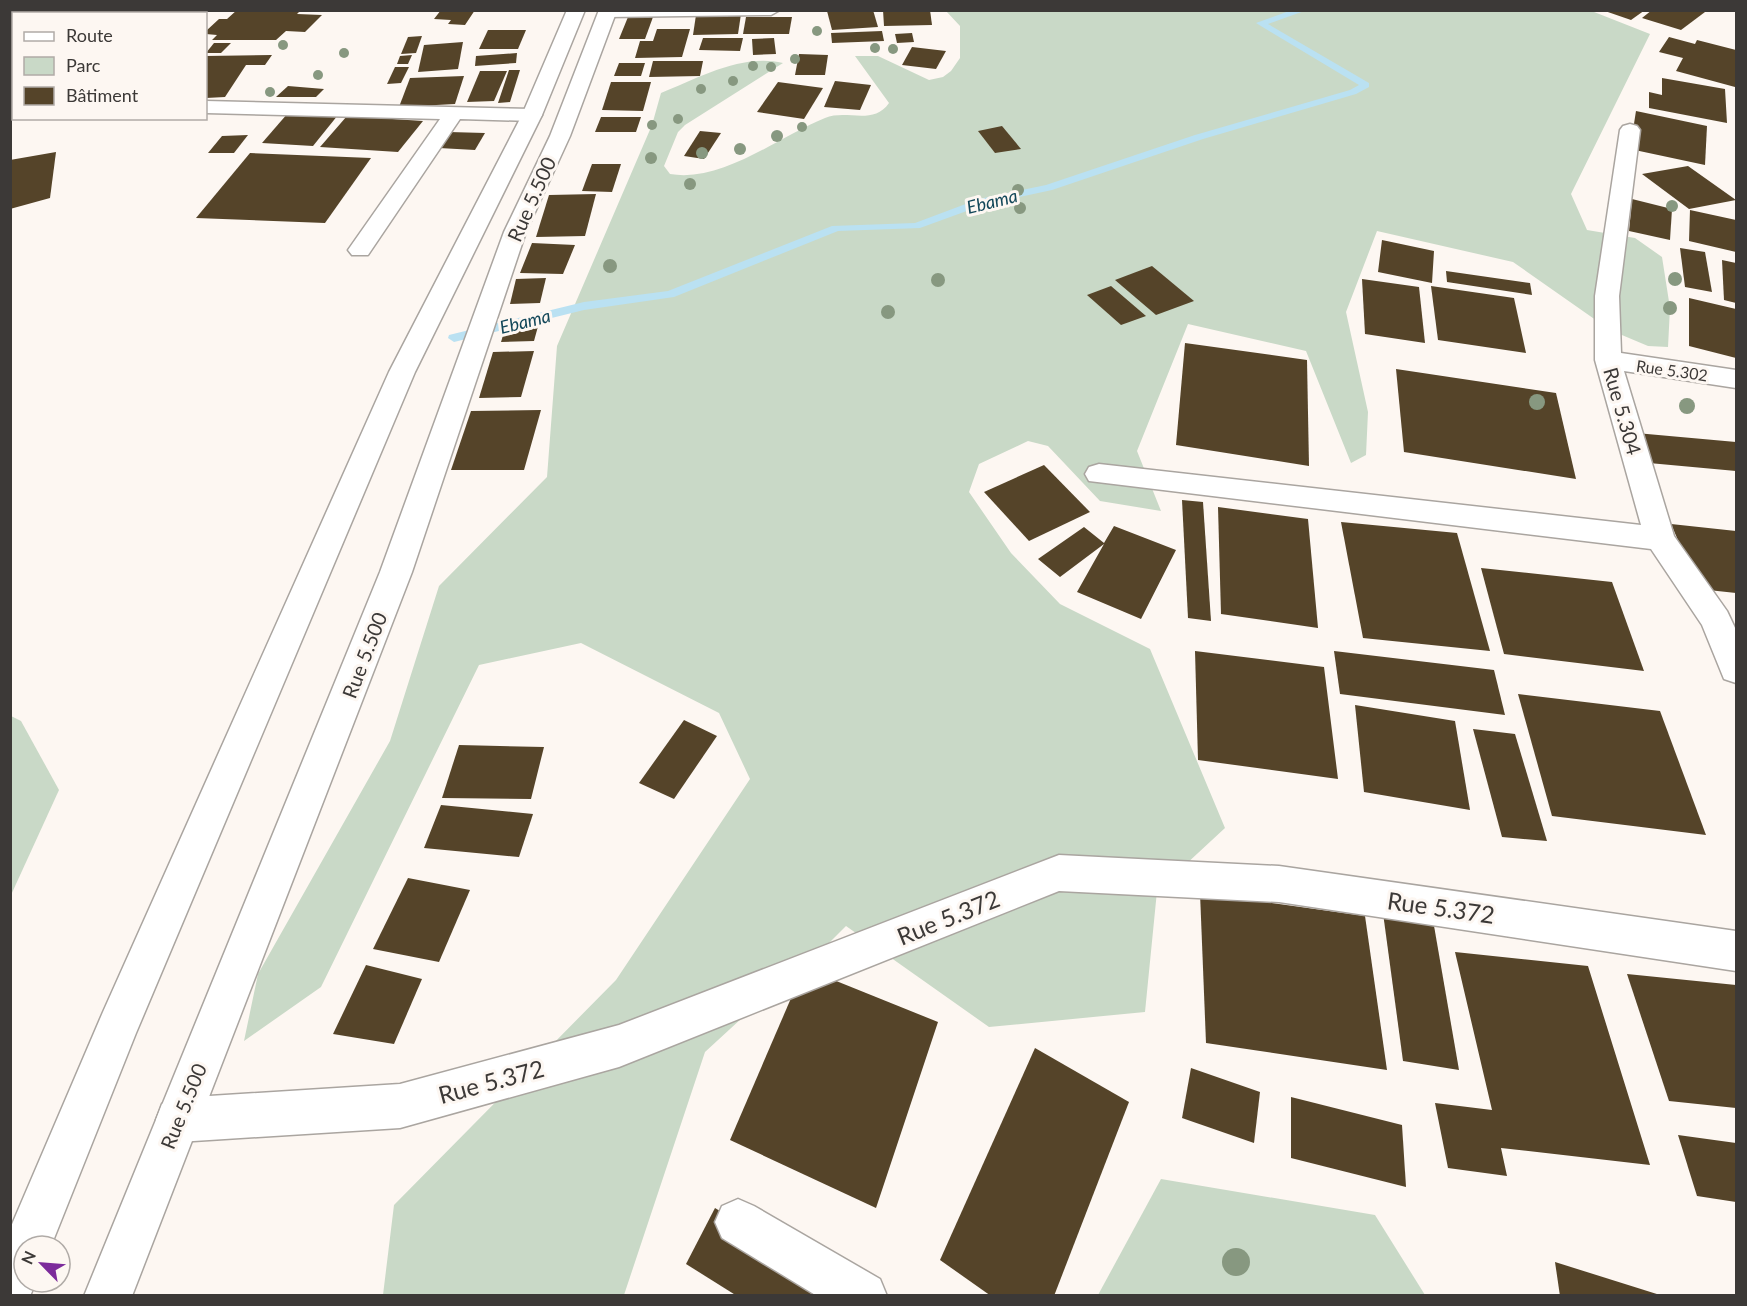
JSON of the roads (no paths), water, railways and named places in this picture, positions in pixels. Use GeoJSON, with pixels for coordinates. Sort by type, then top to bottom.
{"type":"FeatureCollection","features":[{"type":"Feature","properties":{"kind":"street","name":"Rue 5.500"},"geometry":{"type":"LineString","coordinates":[[32,1234],[118,1027],[402,372],[526,126],[576,10]]}},
{"type":"Feature","properties":{"kind":"street"},"geometry":{"type":"LineString","coordinates":[[607,11],[771,10]]}},
{"type":"Feature","properties":{"kind":"street","name":"Rue 5.500"},"geometry":{"type":"LineString","coordinates":[[108,1296],[396,572],[495,284],[515,232],[560,136],[607,11]]}},
{"type":"Feature","properties":{"kind":"street"},"geometry":{"type":"LineString","coordinates":[[207,107],[454,113],[526,126]]}},
{"type":"Feature","properties":{"kind":"street"},"geometry":{"type":"LineString","coordinates":[[360,250],[454,113]]}},
{"type":"Feature","properties":{"kind":"street","name":"Rue 5.304"},"geometry":{"type":"LineString","coordinates":[[1630,130],[1607,296],[1608,360],[1660,539],[1716,620],[1737,669]]}},
{"type":"Feature","properties":{"kind":"street","name":"Rue 5.302"},"geometry":{"type":"LineString","coordinates":[[1608,360],[1737,379]]}},
{"type":"Feature","properties":{"kind":"street"},"geometry":{"type":"LineString","coordinates":[[1099,474],[1660,539]]}},
{"type":"Feature","properties":{"kind":"street","name":"Rue 5.372"},"geometry":{"type":"LineString","coordinates":[[178,1120],[400,1106],[608,1049],[1059,873],[1279,884],[1737,951]]}},
{"type":"Feature","properties":{"kind":"street"},"geometry":{"type":"LineString","coordinates":[[738,1222],[863,1296]]}},
{"type":"Feature","properties":{"kind":"waterway","name":"Ebama"},"geometry":{"type":"LineString","coordinates":[[454,338],[584,306],[670,294],[836,228],[916,226],[983,201],[1048,188],[1199,137],[1353,92],[1366,85],[1261,23],[1303,10]]}}]}
